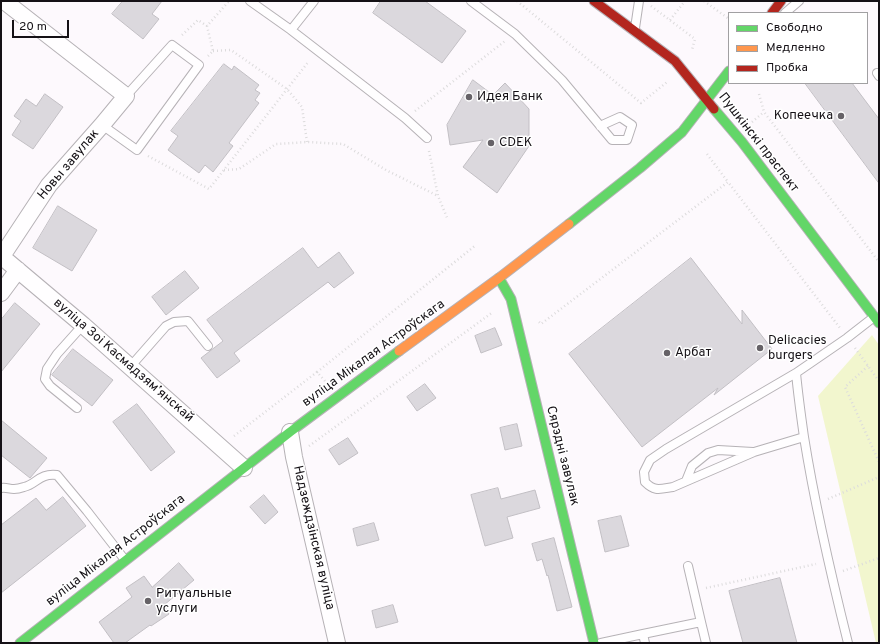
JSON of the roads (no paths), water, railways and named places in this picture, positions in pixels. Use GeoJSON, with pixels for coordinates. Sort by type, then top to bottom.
{"type":"FeatureCollection","features":[{"type":"Feature","properties":{"kind":"main road","name":"Пушкінскі праспект"},"geometry":{"type":"LineString","coordinates":[[594,1],[676,61],[747,148],[877,318]]}},
{"type":"Feature","properties":{"kind":"main road"},"geometry":{"type":"LineString","coordinates":[[773,12],[781,1]]}},
{"type":"Feature","properties":{"kind":"main road","name":"вуліца Мікалая Астроўскага"},"geometry":{"type":"LineString","coordinates":[[20,643],[290,432],[499,278],[640,168],[682,132],[728,72]]}},
{"type":"Feature","properties":{"kind":"main road","name":"Сярэдні завулак"},"geometry":{"type":"LineString","coordinates":[[499,278],[511,299],[594,643]]}},
{"type":"Feature","properties":{"kind":"street"},"geometry":{"type":"LineString","coordinates":[[4,1],[126,96]]}},
{"type":"Feature","properties":{"kind":"street","name":"Новы завулак"},"geometry":{"type":"LineString","coordinates":[[1,256],[49,185],[126,96]]}},
{"type":"Feature","properties":{"kind":"street","name":"вуліца Зоі Касмадзямʼянскай"},"geometry":{"type":"LineString","coordinates":[[1,256],[83,325],[244,468]]}},
{"type":"Feature","properties":{"kind":"street"},"geometry":{"type":"LineString","coordinates":[[1,293],[18,270]]}},
{"type":"Feature","properties":{"kind":"street","name":"Надзеждзінская вуліца"},"geometry":{"type":"LineString","coordinates":[[290,432],[294,457],[337,643]]}},
{"type":"Feature","properties":{"kind":"lane"},"geometry":{"type":"LineString","coordinates":[[250,1],[291,30],[405,118],[427,138]]}},
{"type":"Feature","properties":{"kind":"lane"},"geometry":{"type":"LineString","coordinates":[[291,30],[314,1]]}},
{"type":"Feature","properties":{"kind":"lane"},"geometry":{"type":"LineString","coordinates":[[471,1],[515,34],[562,80],[600,126]]}},
{"type":"Feature","properties":{"kind":"lane"},"geometry":{"type":"LineString","coordinates":[[634,30],[639,1]]}},
{"type":"Feature","properties":{"kind":"lane"},"geometry":{"type":"LineString","coordinates":[[786,12],[799,1]]}},
{"type":"Feature","properties":{"kind":"lane"},"geometry":{"type":"LineString","coordinates":[[102,124],[137,150],[199,65],[172,45],[126,96]]}},
{"type":"Feature","properties":{"kind":"lane"},"geometry":{"type":"LineString","coordinates":[[804,437],[754,452],[673,487],[659,489],[650,488],[645,482],[644,472],[650,460],[666,448],[796,373],[877,318]]}},
{"type":"Feature","properties":{"kind":"lane"},"geometry":{"type":"LineString","coordinates":[[130,367],[166,326],[174,322],[188,321],[208,346]]}},
{"type":"Feature","properties":{"kind":"lane"},"geometry":{"type":"LineString","coordinates":[[77,408],[50,386],[45,379],[47,369],[57,354],[83,325]]}},
{"type":"Feature","properties":{"kind":"lane"},"geometry":{"type":"LineString","coordinates":[[796,373],[804,437],[816,504],[831,576],[848,643]]}},
{"type":"Feature","properties":{"kind":"lane"},"geometry":{"type":"LineString","coordinates":[[686,481],[692,466],[708,453],[718,450],[754,452]]}},
{"type":"Feature","properties":{"kind":"lane"},"geometry":{"type":"LineString","coordinates":[[1,488],[14,489],[26,486],[49,474],[57,475],[126,560]]}},
{"type":"Feature","properties":{"kind":"lane"},"geometry":{"type":"LineString","coordinates":[[688,566],[706,643]]}},
{"type":"Feature","properties":{"kind":"lane"},"geometry":{"type":"LineString","coordinates":[[601,643],[701,622]]}},
{"type":"Feature","properties":{"kind":"lane"},"geometry":{"type":"LineString","coordinates":[[643,634],[645,643]]}},
{"type":"Feature","properties":{"kind":"place","name":"Идея Банк"},"geometry":{"type":"Point","coordinates":[469,97]}},
{"type":"Feature","properties":{"kind":"place","name":"Копеечка"},"geometry":{"type":"Point","coordinates":[841,116]}},
{"type":"Feature","properties":{"kind":"place","name":"CDEK"},"geometry":{"type":"Point","coordinates":[491,143]}},
{"type":"Feature","properties":{"kind":"place","name":"Delicacies burgers"},"geometry":{"type":"Point","coordinates":[760,348]}},
{"type":"Feature","properties":{"kind":"place","name":"Арбат"},"geometry":{"type":"Point","coordinates":[667,353]}},
{"type":"Feature","properties":{"kind":"place","name":"Ритуальные услуги"},"geometry":{"type":"Point","coordinates":[148,601]}}]}
